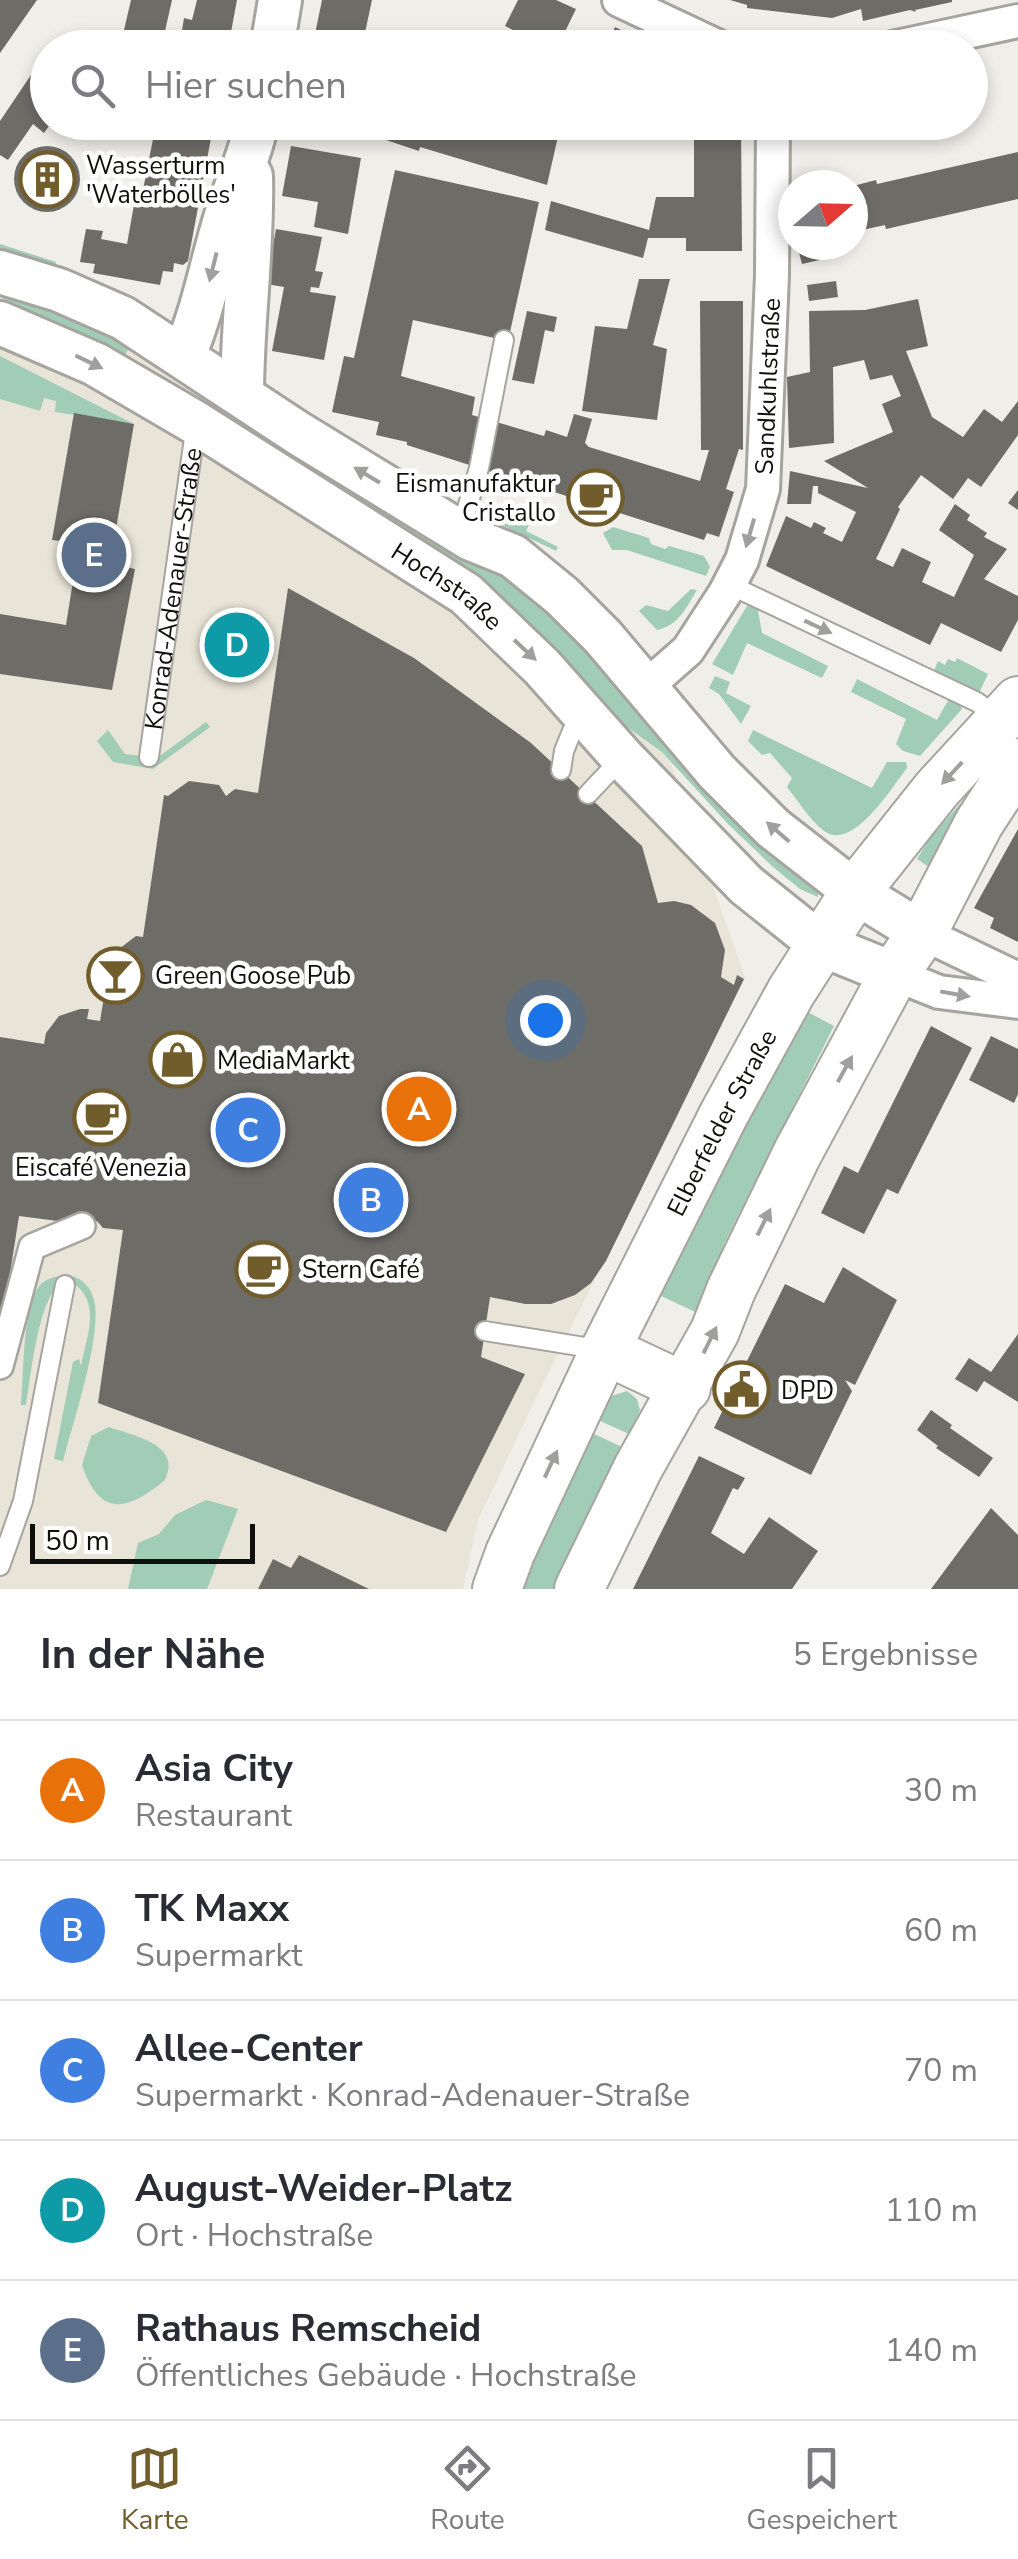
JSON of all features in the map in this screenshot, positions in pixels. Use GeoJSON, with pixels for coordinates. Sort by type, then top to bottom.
{"type":"FeatureCollection","features":[{"type":"Feature","properties":{"kind":"main road","name":"Elberfelder Straße"},"geometry":{"type":"LineString","coordinates":[[497,1589],[510,1552],[605,1350],[724,1114],[820,944],[855,892],[1010,710]]}},
{"type":"Feature","properties":{"kind":"main road"},"geometry":{"type":"LineString","coordinates":[[579,1589],[648,1450],[686,1388],[797,1154],[894,974],[922,933],[979,823],[1018,763]]}},
{"type":"Feature","properties":{"kind":"main road"},"geometry":{"type":"LineString","coordinates":[[605,1350],[686,1388]]}},
{"type":"Feature","properties":{"kind":"street"},"geometry":{"type":"LineString","coordinates":[[275,30],[280,0]]}},
{"type":"Feature","properties":{"kind":"street"},"geometry":{"type":"LineString","coordinates":[[618,0],[682,30]]}},
{"type":"Feature","properties":{"kind":"street"},"geometry":{"type":"LineString","coordinates":[[976,30],[1018,21]]}},
{"type":"Feature","properties":{"kind":"street"},"geometry":{"type":"LineString","coordinates":[[254,140],[226,216],[201,314],[184,355],[196,423],[242,395],[254,140]]}},
{"type":"Feature","properties":{"kind":"street","name":"Sandkuhlstraße"},"geometry":{"type":"LineString","coordinates":[[730,585],[742,560],[763,489],[773,140]]}},
{"type":"Feature","properties":{"kind":"street","name":"Hochstraße"},"geometry":{"type":"LineString","coordinates":[[0,272],[60,290],[123,318],[460,532],[513,556],[538,574],[603,637],[744,801],[800,851],[855,892],[922,933]]}},
{"type":"Feature","properties":{"kind":"street","name":"Hochstraße"},"geometry":{"type":"LineString","coordinates":[[0,323],[95,364],[196,423],[466,594],[581,708],[622,757],[746,885],[820,944],[894,974]]}},
{"type":"Feature","properties":{"kind":"street"},"geometry":{"type":"LineString","coordinates":[[646,687],[688,650],[730,585]]}},
{"type":"Feature","properties":{"kind":"street"},"geometry":{"type":"LineString","coordinates":[[922,933],[1018,979]]}},
{"type":"Feature","properties":{"kind":"street"},"geometry":{"type":"LineString","coordinates":[[894,974],[940,992],[1018,1002]]}},
{"type":"Feature","properties":{"kind":"street"},"geometry":{"type":"LineString","coordinates":[[0,1366],[32,1247],[82,1226]]}},
{"type":"Feature","properties":{"kind":"lane"},"geometry":{"type":"LineString","coordinates":[[460,532],[479,468],[504,340]]}},
{"type":"Feature","properties":{"kind":"lane","name":"Konrad-Adenauer-Straße"},"geometry":{"type":"LineString","coordinates":[[148,757],[196,423]]}},
{"type":"Feature","properties":{"kind":"lane"},"geometry":{"type":"LineString","coordinates":[[730,585],[977,702],[1010,710]]}},
{"type":"Feature","properties":{"kind":"lane"},"geometry":{"type":"LineString","coordinates":[[562,770],[564,751],[581,708]]}},
{"type":"Feature","properties":{"kind":"lane"},"geometry":{"type":"LineString","coordinates":[[588,794],[622,757]]}},
{"type":"Feature","properties":{"kind":"lane"},"geometry":{"type":"LineString","coordinates":[[0,1566],[23,1501],[65,1286]]}},
{"type":"Feature","properties":{"kind":"lane"},"geometry":{"type":"LineString","coordinates":[[487,1329],[605,1350]]}},
{"type":"Feature","properties":{"kind":"shaded area"},"geometry":{"type":"Polygon","coordinates":[[[0,277],[83,299],[635,659],[745,978],[478,1520],[463,1589],[0,1589],[0,277]]]}},
{"type":"Feature","properties":{"kind":"green space"},"geometry":{"type":"Polygon","coordinates":[[[0,244],[56,262],[54,271],[0,257],[0,244]]]}},
{"type":"Feature","properties":{"kind":"green space"},"geometry":{"type":"Polygon","coordinates":[[[0,285],[135,337],[125,355],[0,297],[0,285]]]}},
{"type":"Feature","properties":{"kind":"green space"},"geometry":{"type":"Polygon","coordinates":[[[0,356],[134,424],[55,412],[56,401],[44,398],[40,411],[0,399],[0,356]]]}},
{"type":"Feature","properties":{"kind":"green space"},"geometry":{"type":"Polygon","coordinates":[[[287,450],[464,558],[528,589],[818,889],[818,897],[800,889],[772,866],[662,752],[627,727],[566,659],[486,587],[282,459],[287,450]]]}},
{"type":"Feature","properties":{"kind":"green space"},"geometry":{"type":"Polygon","coordinates":[[[517,508],[533,516],[526,531],[558,547],[556,551],[485,517],[487,513],[496,517],[498,513],[511,518],[517,508]]]}},
{"type":"Feature","properties":{"kind":"green space"},"geometry":{"type":"Polygon","coordinates":[[[613,527],[649,538],[651,544],[665,549],[669,546],[704,556],[710,567],[706,576],[627,550],[612,550],[603,533],[613,527]]]}},
{"type":"Feature","properties":{"kind":"green space"},"geometry":{"type":"Polygon","coordinates":[[[691,589],[697,590],[685,609],[665,628],[657,630],[639,611],[646,605],[668,611],[691,589]]]}},
{"type":"Feature","properties":{"kind":"green space"},"geometry":{"type":"Polygon","coordinates":[[[750,601],[757,605],[762,633],[828,666],[822,678],[747,643],[733,675],[712,664],[750,601]]]}},
{"type":"Feature","properties":{"kind":"green space"},"geometry":{"type":"Polygon","coordinates":[[[957,658],[988,674],[979,693],[934,671],[938,661],[945,665],[948,659],[955,662],[957,658]]]}},
{"type":"Feature","properties":{"kind":"green space"},"geometry":{"type":"Polygon","coordinates":[[[715,676],[730,682],[726,693],[751,706],[741,724],[719,694],[709,688],[715,676]]]}},
{"type":"Feature","properties":{"kind":"green space"},"geometry":{"type":"Polygon","coordinates":[[[857,679],[937,720],[950,697],[959,701],[962,709],[920,756],[903,751],[896,744],[906,719],[851,692],[857,679]]]}},
{"type":"Feature","properties":{"kind":"green space"},"geometry":{"type":"Polygon","coordinates":[[[206,722],[210,727],[153,769],[113,762],[97,741],[108,730],[125,754],[157,758],[206,722]]]}},
{"type":"Feature","properties":{"kind":"green space"},"geometry":{"type":"Polygon","coordinates":[[[753,730],[872,788],[887,762],[906,762],[907,768],[871,814],[847,833],[835,835],[824,831],[804,810],[787,787],[792,778],[770,753],[762,755],[748,741],[753,730]]]}},
{"type":"Feature","properties":{"kind":"green space"},"geometry":{"type":"Polygon","coordinates":[[[995,764],[932,869],[917,859],[930,838],[995,764]]]}},
{"type":"Feature","properties":{"kind":"green space"},"geometry":{"type":"Polygon","coordinates":[[[802,1009],[834,1026],[724,1244],[704,1316],[659,1295],[802,1009]]]}},
{"type":"Feature","properties":{"kind":"green space"},"geometry":{"type":"Polygon","coordinates":[[[64,1275],[81,1280],[89,1288],[95,1320],[85,1382],[63,1461],[54,1459],[73,1362],[79,1359],[81,1366],[90,1323],[88,1303],[76,1285],[62,1283],[47,1304],[26,1405],[21,1405],[30,1307],[41,1284],[64,1275]]]}},
{"type":"Feature","properties":{"kind":"green space"},"geometry":{"type":"Polygon","coordinates":[[[627,1391],[637,1399],[640,1410],[629,1434],[596,1419],[608,1397],[627,1391]]]}},
{"type":"Feature","properties":{"kind":"green space"},"geometry":{"type":"Polygon","coordinates":[[[109,1427],[153,1444],[167,1459],[164,1481],[127,1503],[106,1501],[97,1494],[82,1465],[91,1436],[109,1427]]]}},
{"type":"Feature","properties":{"kind":"green space"},"geometry":{"type":"Polygon","coordinates":[[[590,1432],[622,1447],[553,1589],[519,1589],[590,1432]]]}},
{"type":"Feature","properties":{"kind":"green space"},"geometry":{"type":"Polygon","coordinates":[[[206,1500],[238,1509],[207,1589],[128,1589],[138,1543],[159,1534],[175,1515],[206,1500]]]}},
{"type":"Feature","properties":{"kind":"building"},"geometry":{"type":"Polygon","coordinates":[[[0,0],[37,0],[0,53],[0,0]]]}},
{"type":"Feature","properties":{"kind":"building"},"geometry":{"type":"Polygon","coordinates":[[[131,0],[172,0],[165,30],[124,30],[131,0]]]}},
{"type":"Feature","properties":{"kind":"building"},"geometry":{"type":"Polygon","coordinates":[[[197,0],[237,0],[231,30],[182,30],[184,18],[192,20],[197,0]]]}},
{"type":"Feature","properties":{"kind":"building"},"geometry":{"type":"Polygon","coordinates":[[[322,0],[372,0],[366,30],[316,30],[322,0]]]}},
{"type":"Feature","properties":{"kind":"building"},"geometry":{"type":"Polygon","coordinates":[[[518,0],[556,0],[576,9],[566,30],[513,30],[505,26],[518,0]]]}},
{"type":"Feature","properties":{"kind":"building"},"geometry":{"type":"Polygon","coordinates":[[[730,0],[952,2],[863,21],[861,9],[832,18],[747,8],[730,0]]]}},
{"type":"Feature","properties":{"kind":"building"},"geometry":{"type":"Polygon","coordinates":[[[30,76],[30,128],[8,160],[0,155],[0,121],[30,76]]]}},
{"type":"Feature","properties":{"kind":"building"},"geometry":{"type":"Polygon","coordinates":[[[153,140],[211,140],[188,261],[183,265],[174,263],[173,272],[163,271],[160,285],[93,273],[95,264],[80,262],[86,229],[103,231],[101,239],[127,244],[135,199],[141,200],[153,140]]]}},
{"type":"Feature","properties":{"kind":"building"},"geometry":{"type":"Polygon","coordinates":[[[386,140],[557,140],[547,185],[420,147],[419,151],[386,140]]]}},
{"type":"Feature","properties":{"kind":"building"},"geometry":{"type":"Polygon","coordinates":[[[694,140],[741,140],[742,251],[686,251],[686,238],[648,238],[643,258],[545,230],[551,201],[649,230],[656,197],[694,197],[694,140]]]}},
{"type":"Feature","properties":{"kind":"building","name":"Wasserturm 'Waterbölles'"},"geometry":{"type":"Polygon","coordinates":[[[47,146],[60,148],[70,156],[78,166],[78,192],[70,202],[60,210],[47,212],[34,210],[24,202],[16,192],[14,179],[16,166],[24,156],[34,148],[47,146]]]}},
{"type":"Feature","properties":{"kind":"building"},"geometry":{"type":"Polygon","coordinates":[[[291,146],[361,158],[348,234],[314,227],[318,202],[282,196],[291,146]]]}},
{"type":"Feature","properties":{"kind":"building"},"geometry":{"type":"Polygon","coordinates":[[[1018,152],[1018,199],[886,229],[885,225],[868,229],[868,182],[876,180],[877,184],[1018,152]]]}},
{"type":"Feature","properties":{"kind":"building"},"geometry":{"type":"Polygon","coordinates":[[[395,170],[539,202],[508,341],[413,320],[401,376],[475,397],[472,415],[544,436],[546,430],[567,437],[574,414],[592,419],[585,443],[589,447],[700,481],[709,450],[701,450],[700,301],[743,301],[743,450],[739,449],[726,489],[734,492],[719,537],[707,533],[704,540],[376,435],[379,422],[332,412],[344,356],[354,358],[395,170]]]}},
{"type":"Feature","properties":{"kind":"building"},"geometry":{"type":"Polygon","coordinates":[[[276,229],[322,237],[315,271],[323,272],[319,288],[311,287],[310,292],[336,296],[324,360],[272,351],[284,287],[266,284],[276,229]]]}},
{"type":"Feature","properties":{"kind":"building"},"geometry":{"type":"Polygon","coordinates":[[[639,279],[670,279],[653,345],[667,349],[657,420],[582,411],[595,326],[627,329],[639,279]]]}},
{"type":"Feature","properties":{"kind":"building"},"geometry":{"type":"Polygon","coordinates":[[[836,281],[838,297],[809,301],[807,285],[836,281]]]}},
{"type":"Feature","properties":{"kind":"building"},"geometry":{"type":"Polygon","coordinates":[[[918,299],[928,346],[906,351],[932,417],[963,437],[984,409],[1002,422],[1018,401],[1018,435],[981,487],[968,478],[953,499],[921,475],[898,507],[876,559],[893,567],[902,548],[931,562],[922,582],[954,597],[974,555],[939,530],[955,504],[970,515],[967,520],[987,533],[984,537],[1007,549],[984,579],[1018,596],[1018,620],[1001,652],[941,623],[930,645],[766,566],[786,516],[811,528],[814,522],[826,528],[823,533],[842,542],[856,512],[818,493],[818,486],[813,486],[811,504],[787,504],[790,471],[868,488],[824,461],[893,432],[882,404],[901,396],[892,375],[870,380],[864,360],[833,367],[834,443],[789,448],[787,377],[810,372],[809,311],[865,310],[918,299]]]}},
{"type":"Feature","properties":{"kind":"building"},"geometry":{"type":"Polygon","coordinates":[[[527,311],[557,317],[554,332],[545,330],[534,384],[512,380],[527,311]]]}},
{"type":"Feature","properties":{"kind":"building"},"geometry":{"type":"Polygon","coordinates":[[[74,413],[134,424],[110,564],[135,569],[112,690],[0,674],[0,614],[66,625],[79,543],[52,540],[74,413]]]}},
{"type":"Feature","properties":{"kind":"building"},"geometry":{"type":"Polygon","coordinates":[[[1018,490],[1018,510],[1008,503],[1018,490]]]}},
{"type":"Feature","properties":{"kind":"building"},"geometry":{"type":"Polygon","coordinates":[[[288,588],[414,658],[531,743],[642,846],[658,903],[691,905],[715,923],[725,950],[721,977],[734,985],[737,975],[744,979],[606,1261],[591,1283],[575,1295],[551,1304],[490,1297],[481,1357],[525,1374],[446,1532],[98,1403],[123,1230],[103,1228],[97,1221],[87,1227],[76,1225],[69,1218],[58,1225],[58,1221],[19,1216],[0,1314],[0,1037],[44,1044],[46,1033],[59,1016],[80,1009],[89,1009],[87,1019],[100,1021],[111,955],[136,936],[143,937],[164,795],[189,781],[219,785],[226,796],[235,789],[258,793],[288,588]]]}},
{"type":"Feature","properties":{"kind":"building"},"geometry":{"type":"Polygon","coordinates":[[[1018,829],[1018,942],[990,928],[994,918],[974,908],[1018,829]]]}},
{"type":"Feature","properties":{"kind":"building"},"geometry":{"type":"Polygon","coordinates":[[[931,1026],[972,1048],[898,1194],[887,1189],[864,1234],[821,1213],[844,1166],[858,1173],[931,1026]]]}},
{"type":"Feature","properties":{"kind":"building"},"geometry":{"type":"Polygon","coordinates":[[[991,1036],[1018,1049],[1018,1094],[1014,1103],[969,1080],[991,1036]]]}},
{"type":"Feature","properties":{"kind":"building"},"geometry":{"type":"Polygon","coordinates":[[[843,1267],[897,1300],[855,1385],[845,1380],[852,1391],[811,1475],[714,1428],[785,1284],[824,1303],[843,1267]]]}},
{"type":"Feature","properties":{"kind":"building"},"geometry":{"type":"Polygon","coordinates":[[[1018,1334],[1018,1402],[984,1381],[977,1392],[955,1379],[969,1358],[991,1372],[1018,1334]]]}},
{"type":"Feature","properties":{"kind":"building"},"geometry":{"type":"Polygon","coordinates":[[[931,1410],[993,1458],[979,1477],[917,1430],[931,1410]]]}},
{"type":"Feature","properties":{"kind":"building"},"geometry":{"type":"Polygon","coordinates":[[[699,1456],[745,1478],[738,1490],[733,1488],[711,1533],[744,1554],[769,1517],[818,1551],[792,1589],[633,1589],[699,1456]]]}},
{"type":"Feature","properties":{"kind":"building"},"geometry":{"type":"Polygon","coordinates":[[[991,1508],[1018,1535],[1018,1589],[931,1589],[991,1508]]]}},
{"type":"Feature","properties":{"kind":"building"},"geometry":{"type":"Polygon","coordinates":[[[299,1555],[369,1589],[258,1589],[273,1559],[291,1568],[299,1555]]]}},
{"type":"Feature","properties":{"kind":"place","name":"Wasserturm 'Waterbölles'"},"geometry":{"type":"Point","coordinates":[47,179]}},
{"type":"Feature","properties":{"kind":"place","name":"Eismanufaktur Cristallo"},"geometry":{"type":"Point","coordinates":[595,497]}},
{"type":"Feature","properties":{"kind":"place","name":"Rathaus Remscheid"},"geometry":{"type":"Point","coordinates":[94,555]}},
{"type":"Feature","properties":{"kind":"place","name":"August-Weider-Platz"},"geometry":{"type":"Point","coordinates":[237,645]}},
{"type":"Feature","properties":{"kind":"place","name":"Green Goose Pub"},"geometry":{"type":"Point","coordinates":[116,975]}},
{"type":"Feature","properties":{"kind":"place","name":"MediaMarkt"},"geometry":{"type":"Point","coordinates":[178,1060]}},
{"type":"Feature","properties":{"kind":"place","name":"Asia City"},"geometry":{"type":"Point","coordinates":[419,1109]}},
{"type":"Feature","properties":{"kind":"place","name":"Eiscafé Venezia"},"geometry":{"type":"Point","coordinates":[101,1118]}},
{"type":"Feature","properties":{"kind":"place","name":"Allee-Center"},"geometry":{"type":"Point","coordinates":[248,1130]}},
{"type":"Feature","properties":{"kind":"place","name":"TK Maxx"},"geometry":{"type":"Point","coordinates":[371,1200]}},
{"type":"Feature","properties":{"kind":"place","name":"Stern Café"},"geometry":{"type":"Point","coordinates":[263,1269]}},
{"type":"Feature","properties":{"kind":"place","name":"DPD"},"geometry":{"type":"Point","coordinates":[742,1390]}}]}
